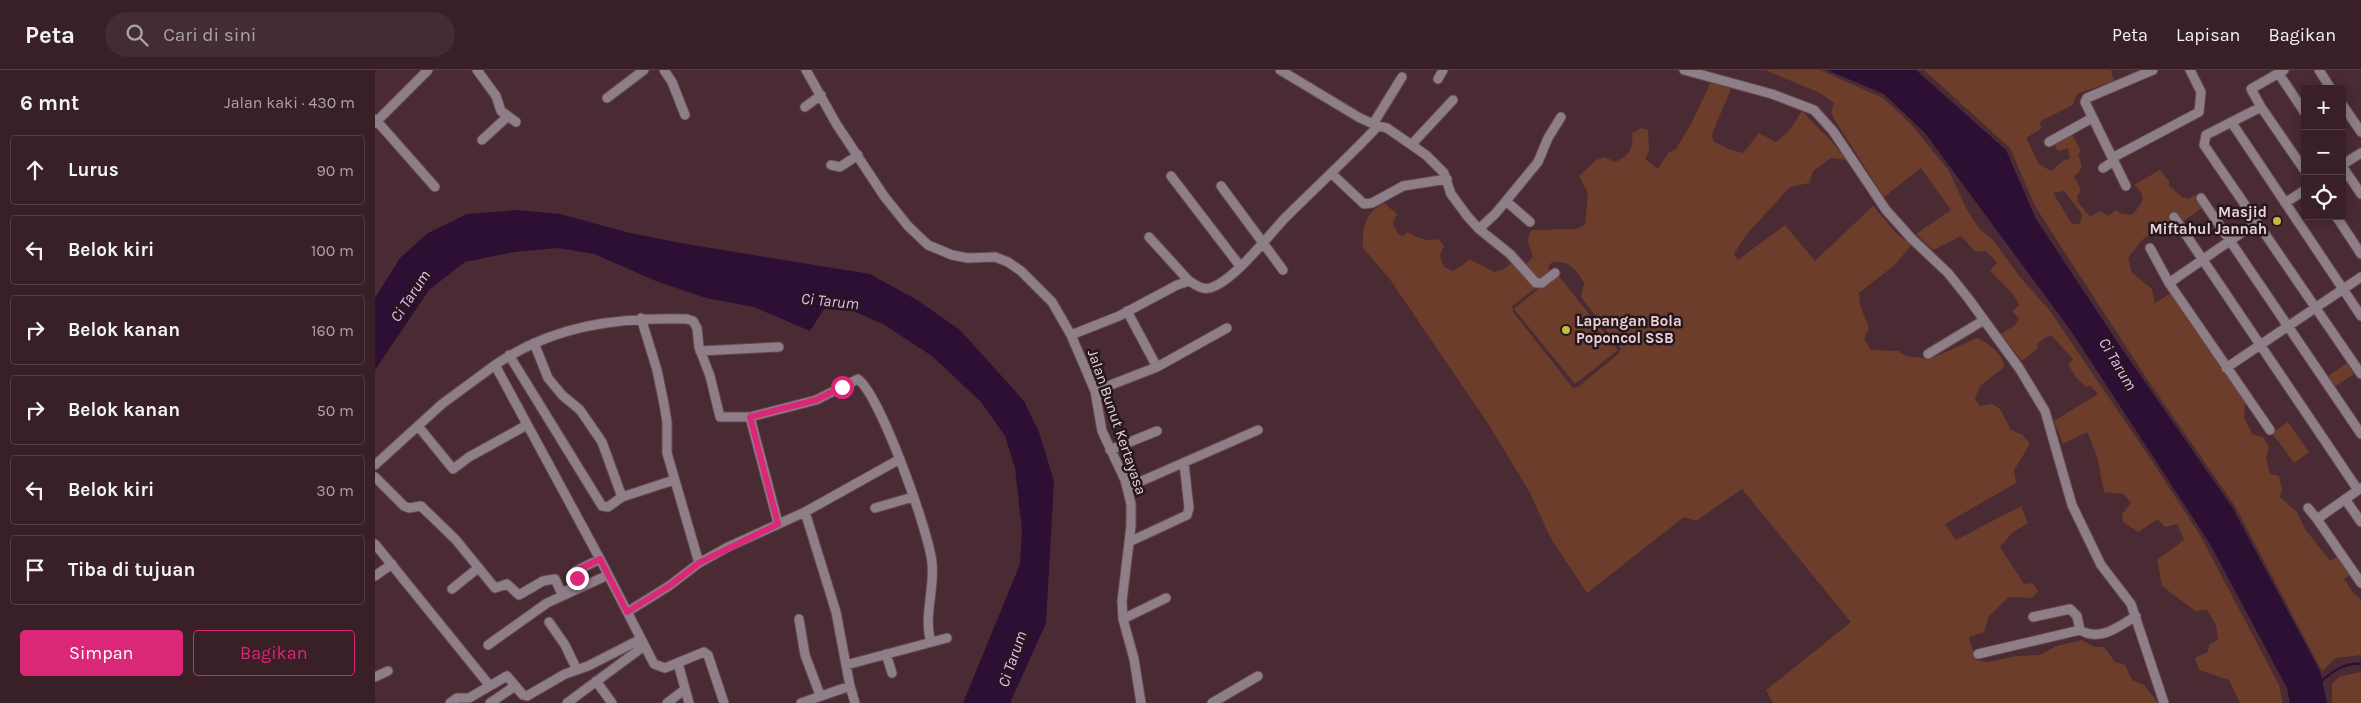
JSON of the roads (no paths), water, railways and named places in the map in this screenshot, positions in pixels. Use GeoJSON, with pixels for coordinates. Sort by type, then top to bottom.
{"type":"FeatureCollection","features":[{"type":"Feature","properties":{"kind":"street"},"geometry":{"type":"LineString","coordinates":[[428,70],[376,121],[435,187]]}},
{"type":"Feature","properties":{"kind":"street"},"geometry":{"type":"LineString","coordinates":[[477,70],[496,96],[498,104],[507,117],[516,122]]}},
{"type":"Feature","properties":{"kind":"street"},"geometry":{"type":"LineString","coordinates":[[607,98],[644,70]]}},
{"type":"Feature","properties":{"kind":"street"},"geometry":{"type":"LineString","coordinates":[[664,70],[672,82],[685,115]]}},
{"type":"Feature","properties":{"kind":"street","name":"Jalan Bunut Kertayasa"},"geometry":{"type":"LineString","coordinates":[[806,70],[894,211],[929,245],[952,256],[968,258],[995,257],[1009,262],[1027,276],[1052,302],[1071,335],[1095,391],[1102,431],[1127,487],[1131,504],[1129,542],[1124,574],[1123,619],[1134,659],[1141,703]]}},
{"type":"Feature","properties":{"kind":"street"},"geometry":{"type":"LineString","coordinates":[[1279,70],[1375,125],[1387,128],[1412,144],[1437,165],[1447,179],[1451,194],[1479,229],[1511,254],[1536,283],[1542,283],[1555,273]]}},
{"type":"Feature","properties":{"kind":"street"},"geometry":{"type":"LineString","coordinates":[[1438,79],[1443,70]]}},
{"type":"Feature","properties":{"kind":"street"},"geometry":{"type":"LineString","coordinates":[[1684,70],[1772,94],[1814,110],[1839,139],[1886,210],[1911,239],[1948,273],[1984,320],[2038,397],[2049,422],[2072,505],[2101,565],[2131,604],[2164,703]]}},
{"type":"Feature","properties":{"kind":"street"},"geometry":{"type":"LineString","coordinates":[[2126,186],[2085,102],[2087,98],[2153,70]]}},
{"type":"Feature","properties":{"kind":"street"},"geometry":{"type":"LineString","coordinates":[[2103,168],[2113,159],[2199,112],[2201,92],[2190,70]]}},
{"type":"Feature","properties":{"kind":"street"},"geometry":{"type":"LineString","coordinates":[[2319,70],[2328,85]]}},
{"type":"Feature","properties":{"kind":"street"},"geometry":{"type":"LineString","coordinates":[[2301,106],[2282,72],[2251,89],[2261,107],[2301,165]]}},
{"type":"Feature","properties":{"kind":"street"},"geometry":{"type":"LineString","coordinates":[[1149,238],[1189,281],[1201,288],[1209,288],[1240,266],[1265,242],[1375,125],[1402,77]]}},
{"type":"Feature","properties":{"kind":"street"},"geometry":{"type":"LineString","coordinates":[[805,108],[821,95]]}},
{"type":"Feature","properties":{"kind":"street"},"geometry":{"type":"LineString","coordinates":[[1412,144],[1453,100]]}},
{"type":"Feature","properties":{"kind":"street"},"geometry":{"type":"LineString","coordinates":[[2261,107],[2206,135],[2204,144],[2361,374]]}},
{"type":"Feature","properties":{"kind":"street"},"geometry":{"type":"LineString","coordinates":[[2346,110],[2361,132]]}},
{"type":"Feature","properties":{"kind":"street"},"geometry":{"type":"LineString","coordinates":[[482,140],[507,117]]}},
{"type":"Feature","properties":{"kind":"street"},"geometry":{"type":"LineString","coordinates":[[1479,229],[1506,201],[1538,162],[1548,138],[1561,117]]}},
{"type":"Feature","properties":{"kind":"street"},"geometry":{"type":"LineString","coordinates":[[2049,142],[2092,118]]}},
{"type":"Feature","properties":{"kind":"street"},"geometry":{"type":"LineString","coordinates":[[2232,123],[2361,316]]}},
{"type":"Feature","properties":{"kind":"street"},"geometry":{"type":"LineString","coordinates":[[2346,163],[2361,152]]}},
{"type":"Feature","properties":{"kind":"street"},"geometry":{"type":"LineString","coordinates":[[831,165],[844,166],[858,156]]}},
{"type":"Feature","properties":{"kind":"street"},"geometry":{"type":"LineString","coordinates":[[2346,172],[2361,194]]}},
{"type":"Feature","properties":{"kind":"street"},"geometry":{"type":"LineString","coordinates":[[1331,173],[1364,204],[1372,203],[1403,186],[1447,179]]}},
{"type":"Feature","properties":{"kind":"street"},"geometry":{"type":"LineString","coordinates":[[1171,176],[1240,266]]}},
{"type":"Feature","properties":{"kind":"street"},"geometry":{"type":"LineString","coordinates":[[1221,186],[1265,242],[1283,270]]}},
{"type":"Feature","properties":{"kind":"street"},"geometry":{"type":"LineString","coordinates":[[2285,203],[2301,193]]}},
{"type":"Feature","properties":{"kind":"street"},"geometry":{"type":"LineString","coordinates":[[2201,198],[2361,434]]}},
{"type":"Feature","properties":{"kind":"street"},"geometry":{"type":"LineString","coordinates":[[1506,201],[1530,222]]}},
{"type":"Feature","properties":{"kind":"street"},"geometry":{"type":"LineString","coordinates":[[2174,217],[2260,346],[2360,489],[2317,519]]}},
{"type":"Feature","properties":{"kind":"street"},"geometry":{"type":"LineString","coordinates":[[2338,220],[2361,254]]}},
{"type":"Feature","properties":{"kind":"street"},"geometry":{"type":"LineString","coordinates":[[2169,283],[2257,222]]}},
{"type":"Feature","properties":{"kind":"street"},"geometry":{"type":"LineString","coordinates":[[2150,248],[2169,283],[2270,430]]}},
{"type":"Feature","properties":{"kind":"street"},"geometry":{"type":"LineString","coordinates":[[2226,368],[2361,277]]}},
{"type":"Feature","properties":{"kind":"street"},"geometry":{"type":"LineString","coordinates":[[1071,335],[1127,312],[1177,285],[1189,281]]}},
{"type":"Feature","properties":{"kind":"street"},"geometry":{"type":"LineString","coordinates":[[1127,312],[1157,366]]}},
{"type":"Feature","properties":{"kind":"street"},"geometry":{"type":"LineString","coordinates":[[641,318],[657,370],[664,404],[667,422],[667,453],[699,563]]}},
{"type":"Feature","properties":{"kind":"street"},"geometry":{"type":"LineString","coordinates":[[375,465],[442,404],[495,364],[533,343],[557,333],[581,327],[641,318],[687,319],[693,321],[697,328],[700,351],[710,376],[720,417],[750,417],[816,400],[858,379],[873,401],[900,459],[929,547],[933,586],[927,620],[931,642]]}},
{"type":"Feature","properties":{"kind":"street"},"geometry":{"type":"LineString","coordinates":[[1928,354],[1984,320]]}},
{"type":"Feature","properties":{"kind":"street"},"geometry":{"type":"LineString","coordinates":[[1095,391],[1157,366],[1227,328]]}},
{"type":"Feature","properties":{"kind":"street"},"geometry":{"type":"LineString","coordinates":[[533,343],[548,378],[562,395],[580,410],[602,442],[622,497]]}},
{"type":"Feature","properties":{"kind":"street"},"geometry":{"type":"LineString","coordinates":[[700,351],[779,347]]}},
{"type":"Feature","properties":{"kind":"street"},"geometry":{"type":"LineString","coordinates":[[509,355],[602,506],[608,507],[622,497],[674,480]]}},
{"type":"Feature","properties":{"kind":"street"},"geometry":{"type":"LineString","coordinates":[[495,364],[600,559],[627,612],[640,644],[654,664],[660,668],[665,668],[699,653],[707,655],[724,703]]}},
{"type":"Feature","properties":{"kind":"street"},"geometry":{"type":"LineString","coordinates":[[750,417],[778,524]]}},
{"type":"Feature","properties":{"kind":"street"},"geometry":{"type":"LineString","coordinates":[[417,426],[453,469],[469,457],[527,425]]}},
{"type":"Feature","properties":{"kind":"street"},"geometry":{"type":"LineString","coordinates":[[1127,487],[1258,430]]}},
{"type":"Feature","properties":{"kind":"street"},"geometry":{"type":"LineString","coordinates":[[1110,450],[1157,431]]}},
{"type":"Feature","properties":{"kind":"street"},"geometry":{"type":"LineString","coordinates":[[627,612],[669,586],[699,563],[805,512],[900,459]]}},
{"type":"Feature","properties":{"kind":"street"},"geometry":{"type":"LineString","coordinates":[[1129,542],[1187,515],[1189,508],[1184,463]]}},
{"type":"Feature","properties":{"kind":"street"},"geometry":{"type":"LineString","coordinates":[[375,477],[404,506],[424,508],[456,540],[492,587],[497,588],[507,584],[519,595],[549,580],[557,580],[561,592],[572,589],[579,584],[576,571],[600,559]]}},
{"type":"Feature","properties":{"kind":"street"},"geometry":{"type":"LineString","coordinates":[[875,508],[913,497]]}},
{"type":"Feature","properties":{"kind":"street"},"geometry":{"type":"LineString","coordinates":[[2345,499],[2361,522]]}},
{"type":"Feature","properties":{"kind":"street"},"geometry":{"type":"LineString","coordinates":[[2308,508],[2361,583]]}},
{"type":"Feature","properties":{"kind":"street"},"geometry":{"type":"LineString","coordinates":[[805,512],[835,612],[855,703]]}},
{"type":"Feature","properties":{"kind":"street"},"geometry":{"type":"LineString","coordinates":[[375,544],[490,686]]}},
{"type":"Feature","properties":{"kind":"street"},"geometry":{"type":"LineString","coordinates":[[375,576],[392,564]]}},
{"type":"Feature","properties":{"kind":"street"},"geometry":{"type":"LineString","coordinates":[[451,589],[478,568]]}},
{"type":"Feature","properties":{"kind":"street"},"geometry":{"type":"LineString","coordinates":[[488,646],[547,603],[608,575]]}},
{"type":"Feature","properties":{"kind":"street"},"geometry":{"type":"LineString","coordinates":[[1123,619],[1166,598]]}},
{"type":"Feature","properties":{"kind":"street"},"geometry":{"type":"LineString","coordinates":[[2033,617],[2070,609],[2077,616],[2080,630]]}},
{"type":"Feature","properties":{"kind":"street"},"geometry":{"type":"LineString","coordinates":[[1978,654],[2080,630],[2089,635],[2100,636],[2136,616]]}},
{"type":"Feature","properties":{"kind":"street"},"geometry":{"type":"LineString","coordinates":[[799,619],[805,655],[820,695]]}},
{"type":"Feature","properties":{"kind":"street"},"geometry":{"type":"LineString","coordinates":[[549,622],[565,645],[577,670]]}},
{"type":"Feature","properties":{"kind":"street"},"geometry":{"type":"LineString","coordinates":[[846,665],[947,638]]}},
{"type":"Feature","properties":{"kind":"street"},"geometry":{"type":"LineString","coordinates":[[450,703],[457,698],[469,698],[507,676],[523,695],[527,696],[556,678],[640,644]]}},
{"type":"Feature","properties":{"kind":"street"},"geometry":{"type":"LineString","coordinates":[[567,703],[640,644]]}},
{"type":"Feature","properties":{"kind":"street"},"geometry":{"type":"LineString","coordinates":[[886,654],[892,673]]}},
{"type":"Feature","properties":{"kind":"street"},"geometry":{"type":"LineString","coordinates":[[679,667],[689,703]]}},
{"type":"Feature","properties":{"kind":"street"},"geometry":{"type":"LineString","coordinates":[[375,677],[388,671]]}},
{"type":"Feature","properties":{"kind":"street"},"geometry":{"type":"LineString","coordinates":[[1212,703],[1258,676]]}},
{"type":"Feature","properties":{"kind":"street"},"geometry":{"type":"LineString","coordinates":[[596,681],[612,703]]}},
{"type":"Feature","properties":{"kind":"street"},"geometry":{"type":"LineString","coordinates":[[801,703],[850,686]]}},
{"type":"Feature","properties":{"kind":"street"},"geometry":{"type":"LineString","coordinates":[[489,703],[512,688]]}},
{"type":"Feature","properties":{"kind":"street"},"geometry":{"type":"LineString","coordinates":[[667,703],[685,690]]}},
{"type":"Feature","properties":{"kind":"water","name":"Ci Tarum"},"geometry":{"type":"Polygon","coordinates":[[[1827,70],[1916,70],[2006,150],[2036,219],[2122,349],[2232,507],[2320,671],[2327,703],[2290,703],[2287,688],[2210,544],[2071,331],[1925,133],[1884,94],[1827,70]]]}},
{"type":"Feature","properties":{"kind":"water","name":"Ci Tarum"},"geometry":{"type":"Polygon","coordinates":[[[518,210],[560,214],[630,233],[686,244],[870,274],[917,300],[960,330],[1024,401],[1039,432],[1054,481],[1046,623],[1010,703],[963,703],[1020,564],[1022,530],[1015,468],[1005,436],[981,402],[932,356],[883,324],[853,311],[824,309],[810,331],[754,307],[706,298],[656,281],[594,254],[558,248],[514,252],[465,262],[429,290],[375,370],[375,298],[400,258],[428,233],[467,214],[518,210]]]}},
{"type":"Feature","properties":{"kind":"waterway"},"geometry":{"type":"LineString","coordinates":[[2320,682],[2344,666],[2361,664]]}},
{"type":"Feature","properties":{"kind":"place","name":"Masjid Miftahul Jannah"},"geometry":{"type":"Point","coordinates":[2277,221]}},
{"type":"Feature","properties":{"kind":"place","name":"Lapangan Bola Poponcol SSB"},"geometry":{"type":"Point","coordinates":[1566,330]}}]}
